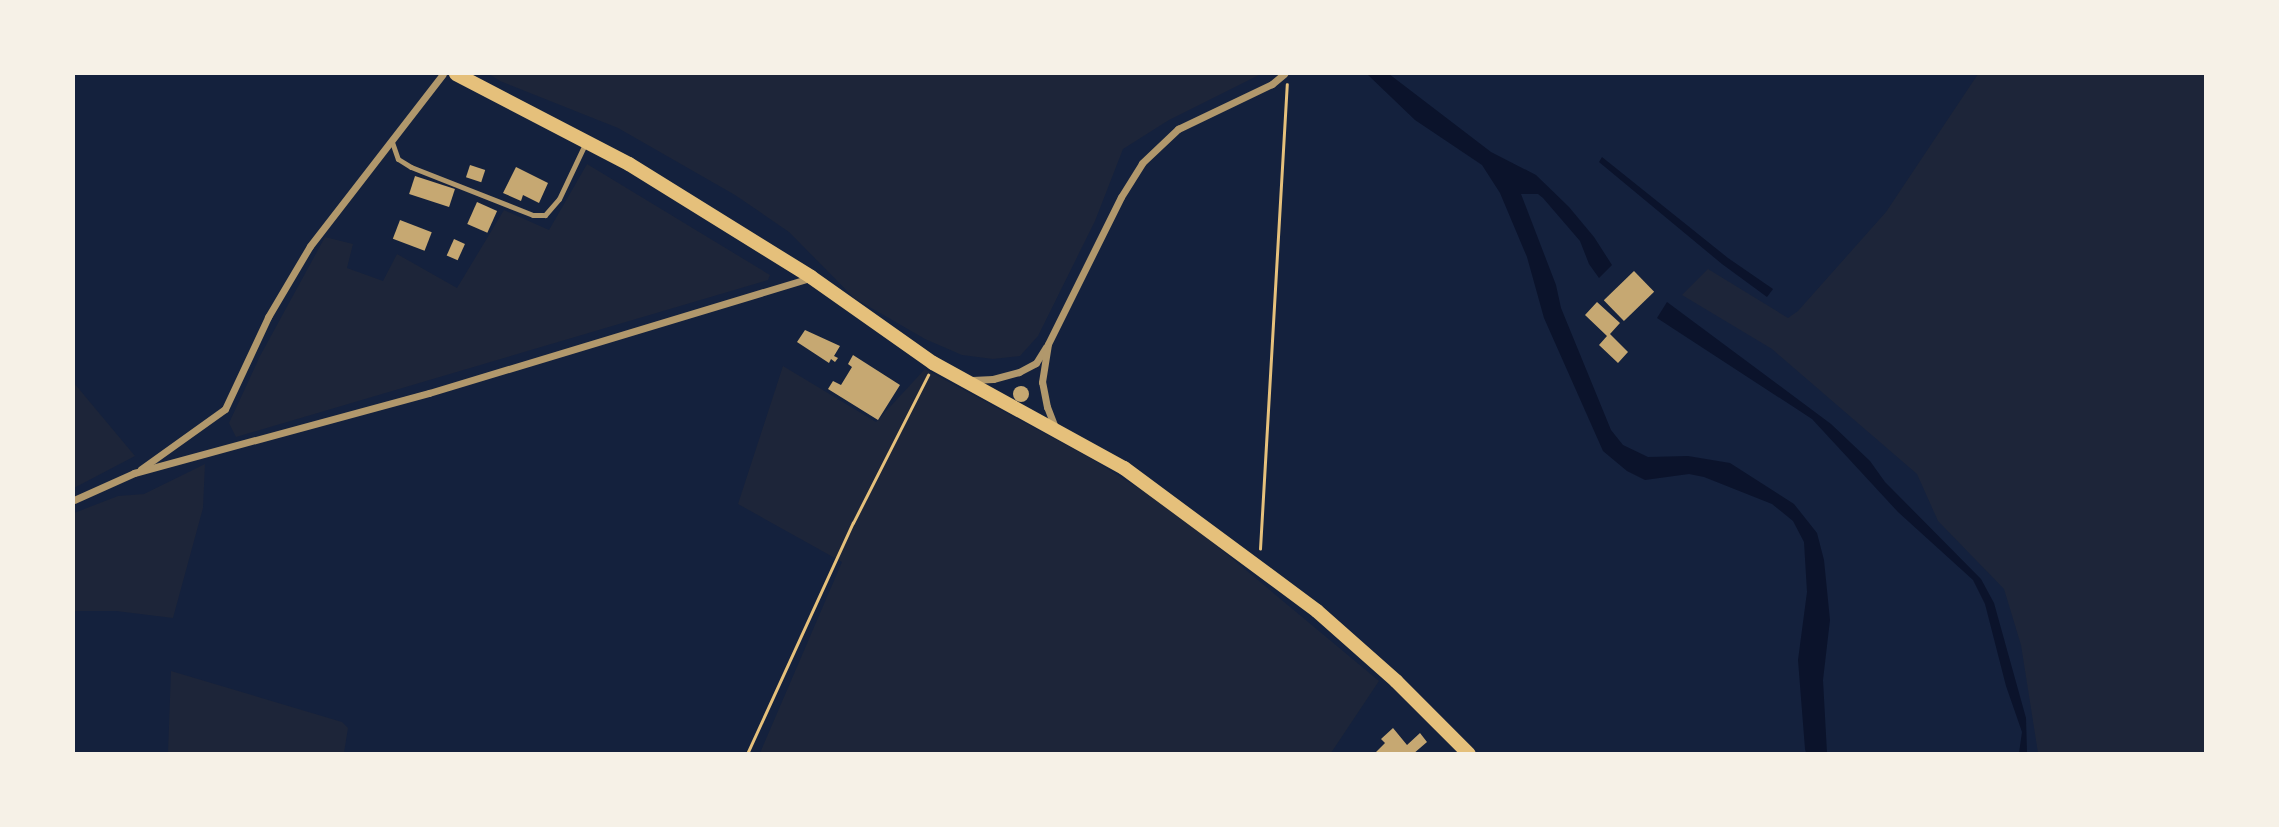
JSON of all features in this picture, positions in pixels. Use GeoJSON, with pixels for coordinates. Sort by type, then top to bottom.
{"type":"FeatureCollection","features":[{"type":"Feature","properties":{"kind":"main road"},"geometry":{"type":"LineString","coordinates":[[456,74],[586,141],[811,277],[933,363],[1124,468],[1317,611],[1396,681],[1469,754]]}},
{"type":"Feature","properties":{"kind":"street"},"geometry":{"type":"LineString","coordinates":[[134,473],[225,410],[268,317],[310,246],[443,74]]}},
{"type":"Feature","properties":{"kind":"street"},"geometry":{"type":"LineString","coordinates":[[964,380],[993,379],[1019,372],[1036,363],[1121,197],[1142,163],[1178,129],[1272,84],[1282,75]]}},
{"type":"Feature","properties":{"kind":"street"},"geometry":{"type":"LineString","coordinates":[[74,500],[134,473],[429,393],[811,277]]}},
{"type":"Feature","properties":{"kind":"street"},"geometry":{"type":"LineString","coordinates":[[1048,344],[1042,382],[1047,407],[1056,430]]}},
{"type":"Feature","properties":{"kind":"lane"},"geometry":{"type":"LineString","coordinates":[[393,142],[398,159],[411,167],[533,215],[545,215],[559,199],[586,141]]}},
{"type":"Feature","properties":{"kind":"path"},"geometry":{"type":"LineString","coordinates":[[1250,561],[1260,549],[1289,87],[1282,75]]}},
{"type":"Feature","properties":{"kind":"path"},"geometry":{"type":"LineString","coordinates":[[747,754],[853,523],[933,363]]}},
{"type":"Feature","properties":{"kind":"shaded area"},"geometry":{"type":"Polygon","coordinates":[[[489,74],[1261,74],[1169,120],[1123,149],[1095,221],[1038,336],[1020,356],[993,359],[962,355],[925,339],[854,298],[789,232],[735,195],[618,128],[500,81],[489,74]]]}},
{"type":"Feature","properties":{"kind":"shaded area"},"geometry":{"type":"Polygon","coordinates":[[[1367,74],[1389,74],[1491,152],[1536,175],[1569,207],[1594,237],[1612,265],[1599,278],[1589,264],[1580,241],[1543,198],[1538,194],[1521,194],[1556,285],[1561,308],[1611,430],[1623,445],[1648,457],[1688,456],[1730,463],[1794,504],[1817,533],[1824,560],[1830,620],[1823,680],[1827,753],[1806,753],[1805,749],[1798,660],[1807,592],[1804,542],[1793,521],[1772,504],[1704,477],[1689,474],[1645,480],[1627,471],[1603,451],[1544,318],[1527,257],[1500,193],[1482,165],[1415,120],[1367,74]]]}},
{"type":"Feature","properties":{"kind":"shaded area"},"geometry":{"type":"Polygon","coordinates":[[[1978,74],[2205,74],[2205,753],[2038,753],[2021,645],[2004,589],[1938,521],[1917,474],[1772,349],[1682,295],[1708,269],[1788,318],[1798,311],[1886,212],[1978,74]]]}},
{"type":"Feature","properties":{"kind":"shaded area"},"geometry":{"type":"Polygon","coordinates":[[[1602,157],[1728,258],[1773,289],[1767,297],[1722,264],[1599,162],[1602,157]]]}},
{"type":"Feature","properties":{"kind":"shaded area"},"geometry":{"type":"Polygon","coordinates":[[[587,164],[770,275],[768,280],[236,437],[229,423],[260,356],[325,237],[353,244],[347,268],[383,281],[397,254],[457,288],[504,210],[549,230],[587,164]]]}},
{"type":"Feature","properties":{"kind":"shaded area"},"geometry":{"type":"Polygon","coordinates":[[[1667,302],[1831,424],[1870,461],[1885,482],[1981,579],[1994,603],[2026,718],[2027,753],[2019,753],[2022,732],[2006,686],[1985,604],[1973,580],[1898,512],[1812,419],[1657,318],[1667,302]]]}},
{"type":"Feature","properties":{"kind":"shaded area"},"geometry":{"type":"Polygon","coordinates":[[[783,366],[876,422],[925,369],[1090,458],[1175,511],[1379,681],[1331,753],[760,753],[842,562],[738,504],[783,366]]]}},
{"type":"Feature","properties":{"kind":"shaded area"},"geometry":{"type":"Polygon","coordinates":[[[74,383],[135,456],[74,488],[74,383]]]}},
{"type":"Feature","properties":{"kind":"shaded area"},"geometry":{"type":"Polygon","coordinates":[[[205,464],[203,508],[173,618],[116,611],[74,611],[74,513],[118,496],[144,494],[205,464]]]}},
{"type":"Feature","properties":{"kind":"shaded area"},"geometry":{"type":"Polygon","coordinates":[[[171,671],[342,722],[348,728],[344,753],[168,753],[171,671]]]}},
{"type":"Feature","properties":{"kind":"building"},"geometry":{"type":"Polygon","coordinates":[[[470,165],[485,170],[481,182],[466,177],[470,165]]]}},
{"type":"Feature","properties":{"kind":"building"},"geometry":{"type":"Polygon","coordinates":[[[516,167],[548,183],[539,203],[523,195],[521,201],[503,193],[516,167]]]}},
{"type":"Feature","properties":{"kind":"building"},"geometry":{"type":"Polygon","coordinates":[[[415,176],[455,189],[449,207],[409,194],[415,176]]]}},
{"type":"Feature","properties":{"kind":"building"},"geometry":{"type":"Polygon","coordinates":[[[477,202],[497,211],[487,233],[467,224],[477,202]]]}},
{"type":"Feature","properties":{"kind":"building"},"geometry":{"type":"Polygon","coordinates":[[[400,220],[432,232],[425,251],[393,239],[400,220]]]}},
{"type":"Feature","properties":{"kind":"building"},"geometry":{"type":"Polygon","coordinates":[[[454,239],[465,244],[458,260],[447,255],[454,239]]]}},
{"type":"Feature","properties":{"kind":"building"},"geometry":{"type":"Polygon","coordinates":[[[1634,271],[1654,292],[1624,321],[1604,300],[1634,271]]]}},
{"type":"Feature","properties":{"kind":"building"},"geometry":{"type":"Polygon","coordinates":[[[1597,302],[1620,323],[1610,334],[1628,352],[1618,363],[1599,345],[1607,336],[1585,315],[1597,302]]]}},
{"type":"Feature","properties":{"kind":"building"},"geometry":{"type":"Polygon","coordinates":[[[805,330],[840,346],[834,356],[838,358],[835,362],[831,359],[829,363],[797,342],[805,330]]]}},
{"type":"Feature","properties":{"kind":"building"},"geometry":{"type":"Polygon","coordinates":[[[853,355],[900,385],[878,420],[828,389],[833,381],[841,385],[852,367],[848,364],[853,355]]]}},
{"type":"Feature","properties":{"kind":"building"},"geometry":{"type":"Polygon","coordinates":[[[1021,386],[1027,388],[1027,400],[1021,402],[1015,400],[1013,394],[1015,388],[1021,386]]]}},
{"type":"Feature","properties":{"kind":"building"},"geometry":{"type":"Polygon","coordinates":[[[1393,728],[1407,745],[1420,733],[1427,742],[1413,754],[1374,754],[1385,743],[1381,739],[1393,728]]]}}]}
